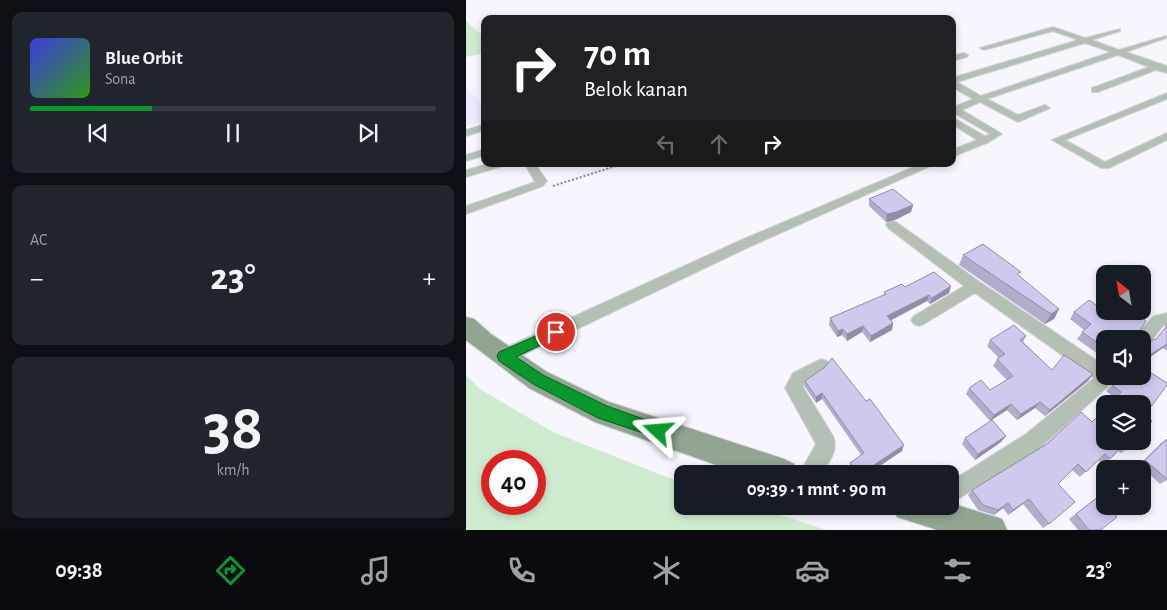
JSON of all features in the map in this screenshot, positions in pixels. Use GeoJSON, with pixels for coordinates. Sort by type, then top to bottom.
{"type":"FeatureCollection","features":[{"type":"Feature","properties":{"kind":"street"},"geometry":{"type":"LineString","coordinates":[[984,48],[1053,29],[1163,67]]}},
{"type":"Feature","properties":{"kind":"street"},"geometry":{"type":"LineString","coordinates":[[956,81],[1118,30]]}},
{"type":"Feature","properties":{"kind":"street"},"geometry":{"type":"LineString","coordinates":[[956,108],[1164,37]]}},
{"type":"Feature","properties":{"kind":"street"},"geometry":{"type":"LineString","coordinates":[[956,58],[964,55]]}},
{"type":"Feature","properties":{"kind":"street"},"geometry":{"type":"LineString","coordinates":[[1095,90],[1163,67]]}},
{"type":"Feature","properties":{"kind":"street"},"geometry":{"type":"LineString","coordinates":[[956,84],[1018,119],[1045,108]]}},
{"type":"Feature","properties":{"kind":"street"},"geometry":{"type":"LineString","coordinates":[[1167,96],[1057,140],[1105,166],[1167,136]]}},
{"type":"Feature","properties":{"kind":"street"},"geometry":{"type":"LineString","coordinates":[[956,110],[997,134],[956,152]]}},
{"type":"Feature","properties":{"kind":"street"},"geometry":{"type":"LineString","coordinates":[[956,122],[985,140]]}},
{"type":"Feature","properties":{"kind":"street"},"geometry":{"type":"LineString","coordinates":[[466,133],[481,128]]}},
{"type":"Feature","properties":{"kind":"street"},"geometry":{"type":"LineString","coordinates":[[466,158],[481,153]]}},
{"type":"Feature","properties":{"kind":"street"},"geometry":{"type":"LineString","coordinates":[[466,174],[489,167]]}},
{"type":"Feature","properties":{"kind":"street"},"geometry":{"type":"LineString","coordinates":[[466,210],[539,184],[541,181],[532,167]]}},
{"type":"Feature","properties":{"kind":"street"},"geometry":{"type":"LineString","coordinates":[[504,356],[744,244],[923,167]]}},
{"type":"Feature","properties":{"kind":"street"},"geometry":{"type":"LineString","coordinates":[[892,225],[975,286],[1096,370]]}},
{"type":"Feature","properties":{"kind":"street"},"geometry":{"type":"LineString","coordinates":[[919,320],[975,286]]}},
{"type":"Feature","properties":{"kind":"street"},"geometry":{"type":"LineString","coordinates":[[1150,330],[1159,320],[1167,319]]}},
{"type":"Feature","properties":{"kind":"street"},"geometry":{"type":"LineString","coordinates":[[466,326],[538,380],[604,412],[758,465]]}},
{"type":"Feature","properties":{"kind":"street"},"geometry":{"type":"LineString","coordinates":[[815,465],[825,450],[826,443],[794,388],[799,378],[821,366]]}},
{"type":"Feature","properties":{"kind":"street"},"geometry":{"type":"LineString","coordinates":[[959,488],[1033,442],[1097,385]]}},
{"type":"Feature","properties":{"kind":"street"},"geometry":{"type":"LineString","coordinates":[[943,515],[991,530]]}},
{"type":"Feature","properties":{"kind":"shaded area"},"geometry":{"type":"Polygon","coordinates":[[[466,87],[481,103],[481,122],[466,126],[466,87]]]}},
{"type":"Feature","properties":{"kind":"green space"},"geometry":{"type":"Polygon","coordinates":[[[466,21],[481,34],[481,54],[466,57],[466,21]]]}},
{"type":"Feature","properties":{"kind":"green space"},"geometry":{"type":"Polygon","coordinates":[[[466,375],[481,390],[555,433],[674,480],[674,515],[780,515],[826,530],[466,530],[466,375]]]}},
{"type":"Feature","properties":{"kind":"building"},"geometry":{"type":"Polygon","coordinates":[[[893,189],[913,205],[887,214],[869,199],[893,189]]]}},
{"type":"Feature","properties":{"kind":"building"},"geometry":{"type":"Polygon","coordinates":[[[983,244],[1021,272],[1017,274],[1059,309],[1051,314],[963,255],[983,244]]]}},
{"type":"Feature","properties":{"kind":"building"},"geometry":{"type":"Polygon","coordinates":[[[934,272],[951,286],[932,298],[929,295],[887,316],[893,323],[871,336],[863,326],[847,334],[843,329],[838,331],[830,318],[886,294],[884,292],[902,284],[905,287],[934,272]]]}},
{"type":"Feature","properties":{"kind":"building"},"geometry":{"type":"Polygon","coordinates":[[[1089,300],[1096,305],[1096,320],[1146,321],[1140,330],[1096,330],[1096,342],[1082,332],[1091,324],[1074,312],[1089,300]]]}},
{"type":"Feature","properties":{"kind":"building"},"geometry":{"type":"Polygon","coordinates":[[[1014,325],[1026,336],[1020,340],[1052,370],[1064,355],[1093,374],[1050,410],[1040,402],[1021,414],[1011,404],[994,415],[969,388],[981,380],[990,390],[1013,376],[997,359],[1005,354],[990,340],[1014,325]]]}},
{"type":"Feature","properties":{"kind":"building"},"geometry":{"type":"Polygon","coordinates":[[[1167,326],[1167,344],[1151,354],[1151,341],[1156,339],[1167,326]]]}},
{"type":"Feature","properties":{"kind":"building"},"geometry":{"type":"Polygon","coordinates":[[[832,358],[866,401],[870,399],[904,445],[874,465],[851,465],[850,463],[864,453],[822,393],[816,397],[805,381],[825,367],[832,358]]]}},
{"type":"Feature","properties":{"kind":"building"},"geometry":{"type":"Polygon","coordinates":[[[1151,373],[1167,383],[1151,407],[1151,395],[1118,395],[1121,392],[1112,385],[1151,385],[1151,373]]]}},
{"type":"Feature","properties":{"kind":"building"},"geometry":{"type":"Polygon","coordinates":[[[1081,412],[1092,422],[1096,418],[1096,450],[1118,450],[1110,459],[1105,454],[1096,460],[1096,463],[1086,472],[1078,464],[1058,484],[1075,502],[1049,524],[1029,499],[1013,510],[1008,503],[998,510],[983,505],[972,490],[1047,444],[1081,412]]]}},
{"type":"Feature","properties":{"kind":"building"},"geometry":{"type":"Polygon","coordinates":[[[992,420],[1006,436],[978,454],[965,438],[992,420]]]}},
{"type":"Feature","properties":{"kind":"building"},"geometry":{"type":"Polygon","coordinates":[[[1167,439],[1167,479],[1151,465],[1151,460],[1145,460],[1167,439]]]}},
{"type":"Feature","properties":{"kind":"building"},"geometry":{"type":"Polygon","coordinates":[[[1096,498],[1096,515],[1115,515],[1117,517],[1101,530],[1089,530],[1076,514],[1096,498]]]}},
{"type":"Feature","properties":{"kind":"route"},"geometry":{"type":"LineString","coordinates":[[556,332],[504,356],[538,380],[604,412],[658,431]]}}]}
